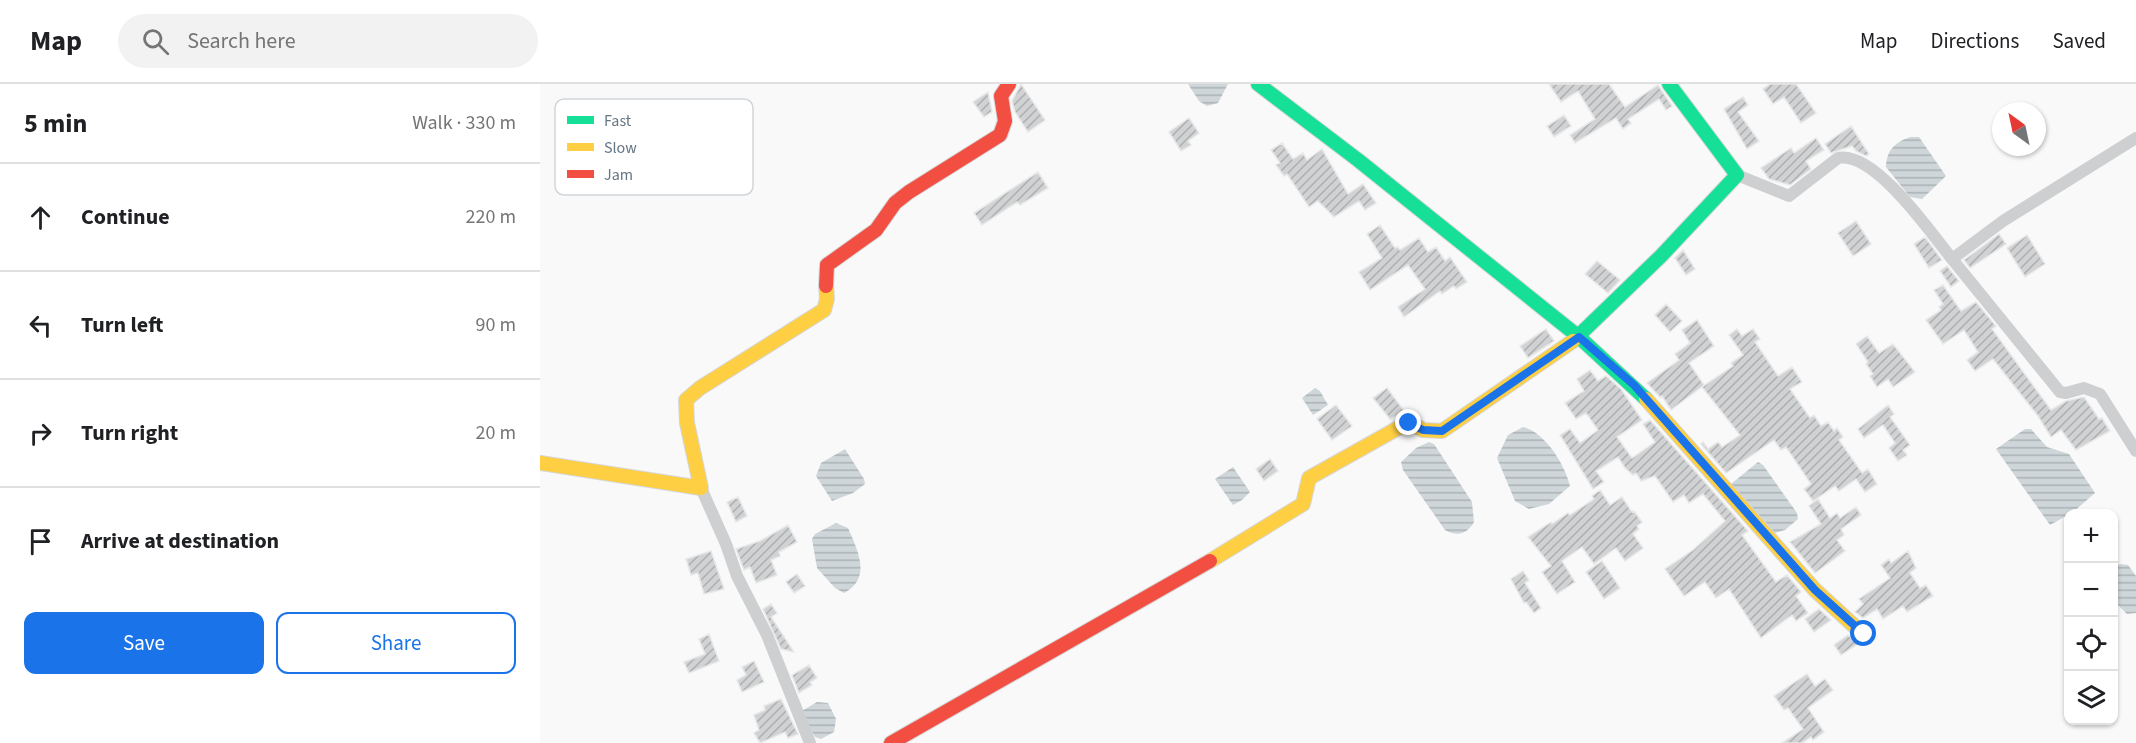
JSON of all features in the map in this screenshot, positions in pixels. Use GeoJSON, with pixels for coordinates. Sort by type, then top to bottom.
{"type":"FeatureCollection","features":[{"type":"Feature","properties":{"kind":"street"},"geometry":{"type":"LineString","coordinates":[[810,743],[767,635],[737,576],[726,544],[700,488],[687,423],[686,400],[700,388],[824,310],[829,302],[825,272],[827,265],[876,230],[895,203],[1000,135],[1006,127],[1006,119],[999,99],[1002,91],[1009,84]]}},
{"type":"Feature","properties":{"kind":"street"},"geometry":{"type":"LineString","coordinates":[[1258,84],[1358,160],[1579,337],[1634,385],[1815,590],[1864,634]]}},
{"type":"Feature","properties":{"kind":"street"},"geometry":{"type":"LineString","coordinates":[[1669,84],[1737,175],[1789,196],[1838,158],[1857,160],[1872,169],[1902,198],[2060,392],[2084,387],[2100,394],[2136,451]]}},
{"type":"Feature","properties":{"kind":"street"},"geometry":{"type":"LineString","coordinates":[[1952,259],[2003,221],[2136,138]]}},
{"type":"Feature","properties":{"kind":"street"},"geometry":{"type":"LineString","coordinates":[[891,743],[1248,540],[1304,504],[1309,478],[1323,468],[1409,423],[1423,430],[1442,431],[1579,337],[1661,256],[1737,175]]}},
{"type":"Feature","properties":{"kind":"street"},"geometry":{"type":"LineString","coordinates":[[540,463],[700,488]]}},
{"type":"Feature","properties":{"kind":"shaded area"},"geometry":{"type":"Polygon","coordinates":[[[1188,84],[1228,84],[1218,103],[1207,106],[1199,101],[1188,84]]]}},
{"type":"Feature","properties":{"kind":"shaded area"},"geometry":{"type":"Polygon","coordinates":[[[1910,137],[1919,137],[1946,176],[1922,199],[1910,197],[1886,167],[1892,148],[1910,137]]]}},
{"type":"Feature","properties":{"kind":"shaded area"},"geometry":{"type":"Polygon","coordinates":[[[1315,388],[1320,391],[1328,405],[1313,415],[1302,398],[1315,388]]]}},
{"type":"Feature","properties":{"kind":"shaded area"},"geometry":{"type":"Polygon","coordinates":[[[1523,427],[1531,430],[1547,443],[1564,469],[1570,486],[1549,504],[1529,509],[1515,501],[1497,458],[1508,435],[1523,427]]]}},
{"type":"Feature","properties":{"kind":"shaded area"},"geometry":{"type":"Polygon","coordinates":[[[2025,429],[2031,429],[2047,447],[2069,454],[2095,493],[2077,509],[2064,509],[2064,517],[2050,525],[1996,449],[2025,429]]]}},
{"type":"Feature","properties":{"kind":"shaded area"},"geometry":{"type":"Polygon","coordinates":[[[1429,442],[1434,444],[1472,502],[1474,522],[1462,533],[1445,530],[1403,470],[1401,462],[1416,448],[1429,442]]]}},
{"type":"Feature","properties":{"kind":"shaded area"},"geometry":{"type":"Polygon","coordinates":[[[845,449],[865,484],[853,493],[832,501],[816,476],[821,463],[845,449]]]}},
{"type":"Feature","properties":{"kind":"shaded area"},"geometry":{"type":"Polygon","coordinates":[[[1758,462],[1763,465],[1797,513],[1798,519],[1785,530],[1775,533],[1731,484],[1758,462]]]}},
{"type":"Feature","properties":{"kind":"shaded area"},"geometry":{"type":"Polygon","coordinates":[[[1233,467],[1250,492],[1233,505],[1215,479],[1233,467]]]}},
{"type":"Feature","properties":{"kind":"shaded area"},"geometry":{"type":"Polygon","coordinates":[[[836,523],[848,528],[859,555],[858,580],[844,593],[835,588],[817,568],[812,539],[815,534],[836,523]]]}},
{"type":"Feature","properties":{"kind":"shaded area"},"geometry":{"type":"Polygon","coordinates":[[[2118,565],[2128,565],[2136,576],[2136,613],[2127,614],[2118,605],[2118,565]]]}},
{"type":"Feature","properties":{"kind":"shaded area"},"geometry":{"type":"Polygon","coordinates":[[[817,702],[828,703],[836,719],[834,732],[821,739],[815,737],[800,712],[817,702]]]}},
{"type":"Feature","properties":{"kind":"building"},"geometry":{"type":"Polygon","coordinates":[[[1021,84],[1045,120],[1028,132],[1015,112],[1012,101],[1021,84]]]}},
{"type":"Feature","properties":{"kind":"building"},"geometry":{"type":"Polygon","coordinates":[[[1549,84],[1609,84],[1625,107],[1658,85],[1672,106],[1666,110],[1659,99],[1628,119],[1631,123],[1623,129],[1616,118],[1575,143],[1570,135],[1595,119],[1578,91],[1561,102],[1549,84]]]}},
{"type":"Feature","properties":{"kind":"building"},"geometry":{"type":"Polygon","coordinates":[[[1770,84],[1796,84],[1816,113],[1801,123],[1784,97],[1773,104],[1763,89],[1770,84]]]}},
{"type":"Feature","properties":{"kind":"building"},"geometry":{"type":"Polygon","coordinates":[[[988,92],[992,112],[984,117],[973,102],[988,92]]]}},
{"type":"Feature","properties":{"kind":"building"},"geometry":{"type":"Polygon","coordinates":[[[1743,97],[1748,105],[1738,112],[1759,141],[1747,149],[1724,109],[1743,97]]]}},
{"type":"Feature","properties":{"kind":"building"},"geometry":{"type":"Polygon","coordinates":[[[1564,115],[1571,126],[1554,137],[1547,126],[1564,115]]]}},
{"type":"Feature","properties":{"kind":"building"},"geometry":{"type":"Polygon","coordinates":[[[1189,118],[1199,133],[1188,141],[1191,145],[1181,151],[1169,132],[1189,118]]]}},
{"type":"Feature","properties":{"kind":"building"},"geometry":{"type":"Polygon","coordinates":[[[1851,126],[1869,154],[1866,156],[1852,146],[1831,153],[1825,144],[1851,126]]]}},
{"type":"Feature","properties":{"kind":"building"},"geometry":{"type":"Polygon","coordinates":[[[1816,138],[1824,150],[1806,161],[1811,169],[1790,185],[1769,179],[1761,168],[1791,148],[1794,153],[1816,138]]]}},
{"type":"Feature","properties":{"kind":"building"},"geometry":{"type":"Polygon","coordinates":[[[1282,143],[1293,159],[1303,153],[1307,160],[1322,149],[1348,194],[1363,184],[1376,203],[1365,210],[1359,201],[1334,217],[1318,201],[1309,207],[1287,174],[1284,176],[1276,165],[1280,163],[1271,150],[1282,143]]]}},
{"type":"Feature","properties":{"kind":"building"},"geometry":{"type":"Polygon","coordinates":[[[1038,172],[1048,188],[1020,205],[1017,202],[982,225],[974,213],[1038,172]]]}},
{"type":"Feature","properties":{"kind":"building"},"geometry":{"type":"Polygon","coordinates":[[[1856,221],[1871,244],[1853,256],[1838,233],[1856,221]]]}},
{"type":"Feature","properties":{"kind":"building"},"geometry":{"type":"Polygon","coordinates":[[[1380,225],[1395,248],[1398,247],[1400,250],[1419,238],[1428,252],[1436,247],[1445,261],[1450,257],[1467,282],[1456,289],[1454,286],[1442,294],[1440,291],[1404,317],[1398,307],[1425,289],[1408,265],[1370,290],[1359,272],[1382,258],[1367,234],[1380,225]]]}},
{"type":"Feature","properties":{"kind":"building"},"geometry":{"type":"Polygon","coordinates":[[[1999,234],[2006,244],[1970,268],[1964,260],[1999,234]]]}},
{"type":"Feature","properties":{"kind":"building"},"geometry":{"type":"Polygon","coordinates":[[[2027,235],[2045,264],[2025,277],[2007,248],[2027,235]]]}},
{"type":"Feature","properties":{"kind":"building"},"geometry":{"type":"Polygon","coordinates":[[[1925,237],[1942,260],[1929,268],[1914,244],[1925,237]]]}},
{"type":"Feature","properties":{"kind":"building"},"geometry":{"type":"Polygon","coordinates":[[[1683,250],[1695,269],[1686,275],[1675,258],[1683,250]]]}},
{"type":"Feature","properties":{"kind":"building"},"geometry":{"type":"Polygon","coordinates":[[[1597,261],[1620,280],[1608,293],[1585,274],[1597,261]]]}},
{"type":"Feature","properties":{"kind":"building"},"geometry":{"type":"Polygon","coordinates":[[[1947,266],[1959,281],[1951,287],[1940,271],[1947,266]]]}},
{"type":"Feature","properties":{"kind":"building"},"geometry":{"type":"Polygon","coordinates":[[[1943,285],[1961,311],[1976,302],[1996,326],[1992,329],[2051,410],[2066,401],[2084,397],[2110,431],[2076,450],[2061,430],[2051,437],[2038,416],[1993,359],[1975,371],[1967,360],[1978,352],[1964,330],[1943,344],[1926,320],[1941,310],[1939,307],[1943,304],[1934,290],[1943,285]]]}},
{"type":"Feature","properties":{"kind":"building"},"geometry":{"type":"Polygon","coordinates":[[[1666,304],[1682,321],[1670,332],[1655,315],[1666,304]]]}},
{"type":"Feature","properties":{"kind":"building"},"geometry":{"type":"Polygon","coordinates":[[[1697,320],[1714,346],[1689,363],[1704,385],[1671,410],[1662,396],[1660,397],[1647,383],[1679,360],[1675,354],[1690,343],[1682,330],[1697,320]]]}},
{"type":"Feature","properties":{"kind":"building"},"geometry":{"type":"Polygon","coordinates":[[[1546,329],[1554,341],[1528,358],[1520,346],[1546,329]]]}},
{"type":"Feature","properties":{"kind":"building"},"geometry":{"type":"Polygon","coordinates":[[[1737,329],[1742,336],[1753,329],[1760,339],[1755,342],[1778,376],[1792,367],[1802,382],[1790,389],[1810,418],[1814,415],[1821,426],[1828,422],[1834,431],[1837,428],[1843,437],[1839,440],[1862,473],[1868,469],[1877,484],[1865,492],[1856,479],[1839,491],[1835,486],[1813,501],[1804,489],[1811,484],[1786,447],[1781,450],[1774,440],[1726,473],[1701,444],[1703,442],[1708,449],[1718,442],[1722,447],[1740,435],[1702,387],[1733,366],[1731,363],[1743,355],[1729,335],[1737,329]]]}},
{"type":"Feature","properties":{"kind":"building"},"geometry":{"type":"Polygon","coordinates":[[[1867,336],[1879,353],[1893,344],[1915,372],[1893,387],[1888,379],[1877,387],[1870,376],[1873,374],[1866,364],[1868,362],[1856,344],[1867,336]]]}},
{"type":"Feature","properties":{"kind":"building"},"geometry":{"type":"Polygon","coordinates":[[[1590,370],[1598,381],[1606,376],[1621,389],[1642,420],[1617,437],[1632,458],[1655,442],[1643,424],[1650,420],[1748,531],[1742,535],[1776,582],[1787,575],[1797,587],[1801,592],[1796,596],[1808,613],[1796,621],[1792,615],[1761,638],[1729,589],[1716,598],[1705,582],[1684,596],[1665,569],[1693,550],[1725,521],[1703,494],[1689,503],[1684,495],[1673,502],[1655,476],[1641,481],[1636,473],[1633,475],[1625,468],[1618,457],[1596,471],[1604,482],[1593,489],[1560,435],[1570,429],[1580,443],[1598,430],[1586,413],[1576,419],[1565,403],[1584,391],[1577,379],[1590,370]]]}},
{"type":"Feature","properties":{"kind":"building"},"geometry":{"type":"Polygon","coordinates":[[[1387,388],[1405,412],[1390,419],[1373,398],[1387,388]]]}},
{"type":"Feature","properties":{"kind":"building"},"geometry":{"type":"Polygon","coordinates":[[[1336,405],[1352,426],[1332,440],[1317,419],[1336,405]]]}},
{"type":"Feature","properties":{"kind":"building"},"geometry":{"type":"Polygon","coordinates":[[[1888,405],[1894,414],[1890,417],[1910,445],[1903,450],[1907,455],[1898,461],[1889,448],[1895,443],[1883,425],[1864,438],[1858,429],[1888,405]]]}},
{"type":"Feature","properties":{"kind":"building"},"geometry":{"type":"Polygon","coordinates":[[[1270,459],[1278,471],[1264,481],[1256,469],[1270,459]]]}},
{"type":"Feature","properties":{"kind":"building"},"geometry":{"type":"Polygon","coordinates":[[[1600,490],[1610,505],[1622,497],[1632,512],[1634,511],[1642,522],[1633,534],[1643,548],[1625,561],[1616,548],[1594,564],[1582,547],[1562,561],[1575,582],[1557,594],[1542,572],[1551,566],[1528,537],[1568,513],[1570,515],[1594,499],[1592,496],[1600,490]]]}},
{"type":"Feature","properties":{"kind":"building"},"geometry":{"type":"Polygon","coordinates":[[[738,497],[747,516],[736,522],[727,502],[738,497]]]}},
{"type":"Feature","properties":{"kind":"building"},"geometry":{"type":"Polygon","coordinates":[[[1818,499],[1830,518],[1837,513],[1840,518],[1856,507],[1861,515],[1841,529],[1844,535],[1837,540],[1845,551],[1815,573],[1790,542],[1821,524],[1809,506],[1818,499]]]}},
{"type":"Feature","properties":{"kind":"building"},"geometry":{"type":"Polygon","coordinates":[[[788,525],[797,542],[779,552],[780,556],[771,560],[777,575],[756,583],[750,567],[744,570],[736,549],[760,541],[788,525]]]}},
{"type":"Feature","properties":{"kind":"building"},"geometry":{"type":"Polygon","coordinates":[[[711,551],[724,589],[704,594],[698,573],[691,575],[686,559],[711,551]]]}},
{"type":"Feature","properties":{"kind":"building"},"geometry":{"type":"Polygon","coordinates":[[[1908,551],[1916,568],[1910,573],[1920,588],[1926,585],[1933,596],[1907,612],[1903,606],[1883,619],[1877,609],[1863,618],[1855,612],[1863,604],[1859,599],[1890,578],[1881,565],[1889,559],[1891,563],[1908,551]]]}},
{"type":"Feature","properties":{"kind":"building"},"geometry":{"type":"Polygon","coordinates":[[[1602,561],[1620,588],[1604,599],[1586,572],[1602,561]]]}},
{"type":"Feature","properties":{"kind":"building"},"geometry":{"type":"Polygon","coordinates":[[[1523,571],[1529,580],[1525,583],[1541,608],[1534,613],[1526,602],[1524,603],[1511,579],[1523,571]]]}},
{"type":"Feature","properties":{"kind":"building"},"geometry":{"type":"Polygon","coordinates":[[[797,574],[805,586],[794,593],[786,582],[797,574]]]}},
{"type":"Feature","properties":{"kind":"building"},"geometry":{"type":"Polygon","coordinates":[[[771,604],[777,613],[771,617],[794,652],[781,649],[763,609],[771,604]]]}},
{"type":"Feature","properties":{"kind":"building"},"geometry":{"type":"Polygon","coordinates":[[[1819,609],[1831,620],[1814,632],[1805,619],[1819,609]]]}},
{"type":"Feature","properties":{"kind":"building"},"geometry":{"type":"Polygon","coordinates":[[[709,634],[719,661],[689,673],[684,662],[705,654],[699,639],[709,634]]]}},
{"type":"Feature","properties":{"kind":"building"},"geometry":{"type":"Polygon","coordinates":[[[1848,635],[1858,644],[1841,655],[1834,645],[1848,635]]]}},
{"type":"Feature","properties":{"kind":"building"},"geometry":{"type":"Polygon","coordinates":[[[754,661],[764,682],[742,692],[737,680],[746,675],[742,667],[754,661]]]}},
{"type":"Feature","properties":{"kind":"building"},"geometry":{"type":"Polygon","coordinates":[[[809,665],[817,678],[810,682],[812,685],[799,693],[792,675],[809,665]]]}},
{"type":"Feature","properties":{"kind":"building"},"geometry":{"type":"Polygon","coordinates":[[[1807,674],[1815,686],[1825,679],[1833,690],[1808,708],[1824,732],[1813,740],[1811,737],[1802,743],[1782,743],[1803,729],[1788,708],[1784,710],[1774,696],[1807,674]]]}},
{"type":"Feature","properties":{"kind":"building"},"geometry":{"type":"Polygon","coordinates":[[[781,699],[798,734],[788,738],[785,732],[760,743],[754,733],[759,730],[754,715],[765,710],[764,706],[781,699]]]}},
{"type":"Feature","properties":{"kind":"traffic: fast"},"geometry":{"type":"LineString","coordinates":[[1258,84],[1358,160],[1579,337],[1646,399]]}},
{"type":"Feature","properties":{"kind":"traffic: fast"},"geometry":{"type":"LineString","coordinates":[[1573,341],[1661,256],[1737,175],[1669,84]]}},
{"type":"Feature","properties":{"kind":"traffic: slow"},"geometry":{"type":"LineString","coordinates":[[540,463],[701,488],[687,423],[686,400],[700,388],[824,310],[827,299],[826,286]]}},
{"type":"Feature","properties":{"kind":"traffic: slow"},"geometry":{"type":"LineString","coordinates":[[1210,561],[1303,504],[1309,478],[1409,422],[1423,430],[1442,431],[1573,341]]}},
{"type":"Feature","properties":{"kind":"traffic: slow"},"geometry":{"type":"LineString","coordinates":[[1646,399],[1815,590],[1864,635]]}},
{"type":"Feature","properties":{"kind":"traffic: jam"},"geometry":{"type":"LineString","coordinates":[[826,286],[827,265],[876,230],[895,203],[1000,135],[1005,121],[1001,96],[1009,84]]}},
{"type":"Feature","properties":{"kind":"traffic: jam"},"geometry":{"type":"LineString","coordinates":[[891,743],[1210,561]]}},
{"type":"Feature","properties":{"kind":"route"},"geometry":{"type":"LineString","coordinates":[[1409,423],[1412,422],[1423,430],[1442,431],[1579,337],[1634,385],[1815,590],[1849,618],[1864,634]]}}]}
